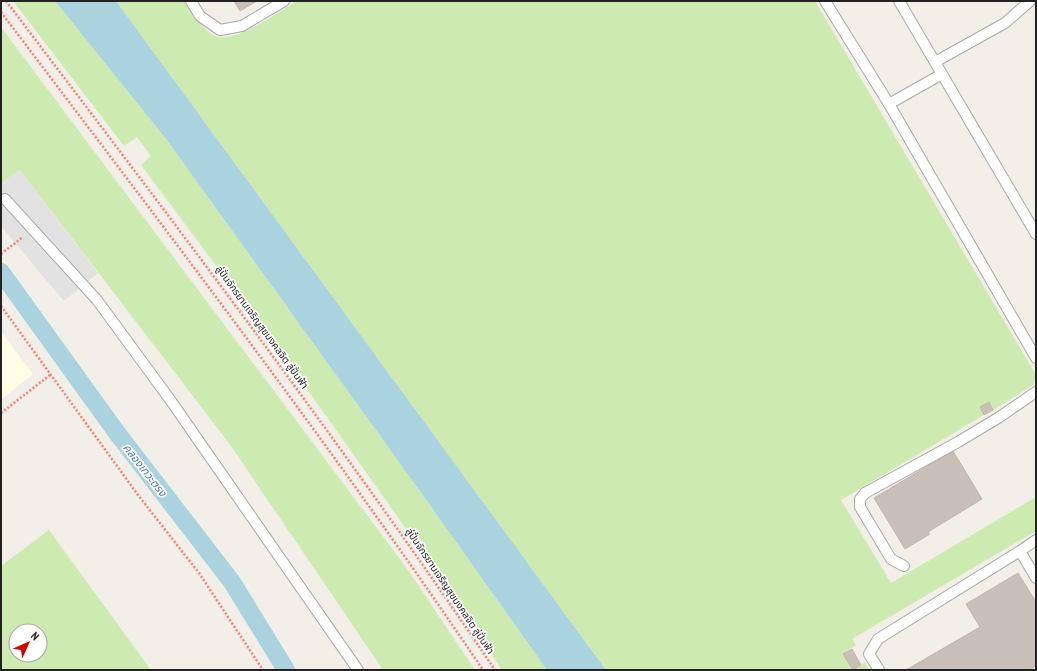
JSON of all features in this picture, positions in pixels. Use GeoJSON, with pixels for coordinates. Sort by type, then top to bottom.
{"type":"FeatureCollection","features":[{"type":"Feature","properties":{"kind":"lane"},"geometry":{"type":"LineString","coordinates":[[191,1],[200,16],[220,30],[242,26],[284,1]]}},
{"type":"Feature","properties":{"kind":"lane"},"geometry":{"type":"LineString","coordinates":[[825,1],[889,104],[1036,358]]}},
{"type":"Feature","properties":{"kind":"lane"},"geometry":{"type":"LineString","coordinates":[[899,1],[1036,234]]}},
{"type":"Feature","properties":{"kind":"lane"},"geometry":{"type":"LineString","coordinates":[[935,62],[1005,23],[1030,1]]}},
{"type":"Feature","properties":{"kind":"lane"},"geometry":{"type":"LineString","coordinates":[[889,104],[942,74]]}},
{"type":"Feature","properties":{"kind":"lane"},"geometry":{"type":"LineString","coordinates":[[5,199],[101,307],[171,401],[358,670]]}},
{"type":"Feature","properties":{"kind":"lane"},"geometry":{"type":"LineString","coordinates":[[904,566],[891,558],[860,507],[860,499],[865,493],[998,418],[1036,392]]}},
{"type":"Feature","properties":{"kind":"lane"},"geometry":{"type":"LineString","coordinates":[[879,670],[869,654],[878,639],[1036,540]]}},
{"type":"Feature","properties":{"kind":"lane"},"geometry":{"type":"LineString","coordinates":[[1020,551],[1036,578]]}},
{"type":"Feature","properties":{"kind":"path","name":"ลู่ปั่นจักรยานเจริญสุขมงคลจิต ลู่ปั่นฟ้า"},"geometry":{"type":"LineString","coordinates":[[6,1],[252,326],[420,558],[495,670]]}},
{"type":"Feature","properties":{"kind":"path"},"geometry":{"type":"LineString","coordinates":[[1,12],[243,332],[411,564],[483,670]]}},
{"type":"Feature","properties":{"kind":"path"},"geometry":{"type":"LineString","coordinates":[[1,254],[16,242]]}},
{"type":"Feature","properties":{"kind":"path"},"geometry":{"type":"LineString","coordinates":[[1,306],[138,495],[199,573],[263,670]]}},
{"type":"Feature","properties":{"kind":"path"},"geometry":{"type":"LineString","coordinates":[[1,413],[50,375]]}},
{"type":"Feature","properties":{"kind":"shaded area"},"geometry":{"type":"Polygon","coordinates":[[[20,170],[98,273],[64,301],[1,226],[1,183],[20,170]]]}},
{"type":"Feature","properties":{"kind":"shaded area"},"geometry":{"type":"Polygon","coordinates":[[[1,332],[33,374],[1,400],[1,332]]]}},
{"type":"Feature","properties":{"kind":"green space"},"geometry":{"type":"Polygon","coordinates":[[[13,1],[55,1],[166,139],[547,670],[502,670],[424,554],[285,358],[141,165],[151,156],[137,137],[124,146],[13,1]]]}},
{"type":"Feature","properties":{"kind":"green space"},"geometry":{"type":"Polygon","coordinates":[[[116,1],[187,1],[198,20],[205,28],[213,35],[222,37],[232,36],[244,32],[296,1],[815,1],[1036,375],[1033,385],[993,410],[989,402],[984,415],[841,500],[891,583],[1036,497],[1036,531],[852,639],[856,645],[843,654],[852,669],[865,663],[870,670],[606,670],[116,1]]]}},
{"type":"Feature","properties":{"kind":"green space"},"geometry":{"type":"Polygon","coordinates":[[[1,27],[406,567],[475,670],[383,670],[231,446],[20,170],[1,183],[1,27]]]}},
{"type":"Feature","properties":{"kind":"green space"},"geometry":{"type":"Polygon","coordinates":[[[49,530],[151,670],[1,670],[1,566],[49,530]]]}},
{"type":"Feature","properties":{"kind":"water"},"geometry":{"type":"Polygon","coordinates":[[[55,1],[116,1],[606,670],[547,670],[166,139],[55,1]]]}},
{"type":"Feature","properties":{"kind":"building"},"geometry":{"type":"Polygon","coordinates":[[[234,1],[257,1],[240,11],[234,1]]]}},
{"type":"Feature","properties":{"kind":"building"},"geometry":{"type":"Polygon","coordinates":[[[989,402],[993,410],[984,415],[980,407],[989,402]]]}},
{"type":"Feature","properties":{"kind":"building"},"geometry":{"type":"Polygon","coordinates":[[[953,451],[982,499],[928,532],[930,534],[905,549],[874,498],[953,451]]]}},
{"type":"Feature","properties":{"kind":"building"},"geometry":{"type":"Polygon","coordinates":[[[1018,573],[1036,602],[1036,666],[1029,670],[906,670],[980,627],[966,604],[1018,573]]]}},
{"type":"Feature","properties":{"kind":"building"},"geometry":{"type":"Polygon","coordinates":[[[852,649],[861,665],[853,670],[843,654],[852,649]]]}},
{"type":"Feature","properties":{"kind":"waterway","name":"คลองเทวะตรง"},"geometry":{"type":"LineString","coordinates":[[1,272],[117,433],[232,582],[286,670]]}}]}
